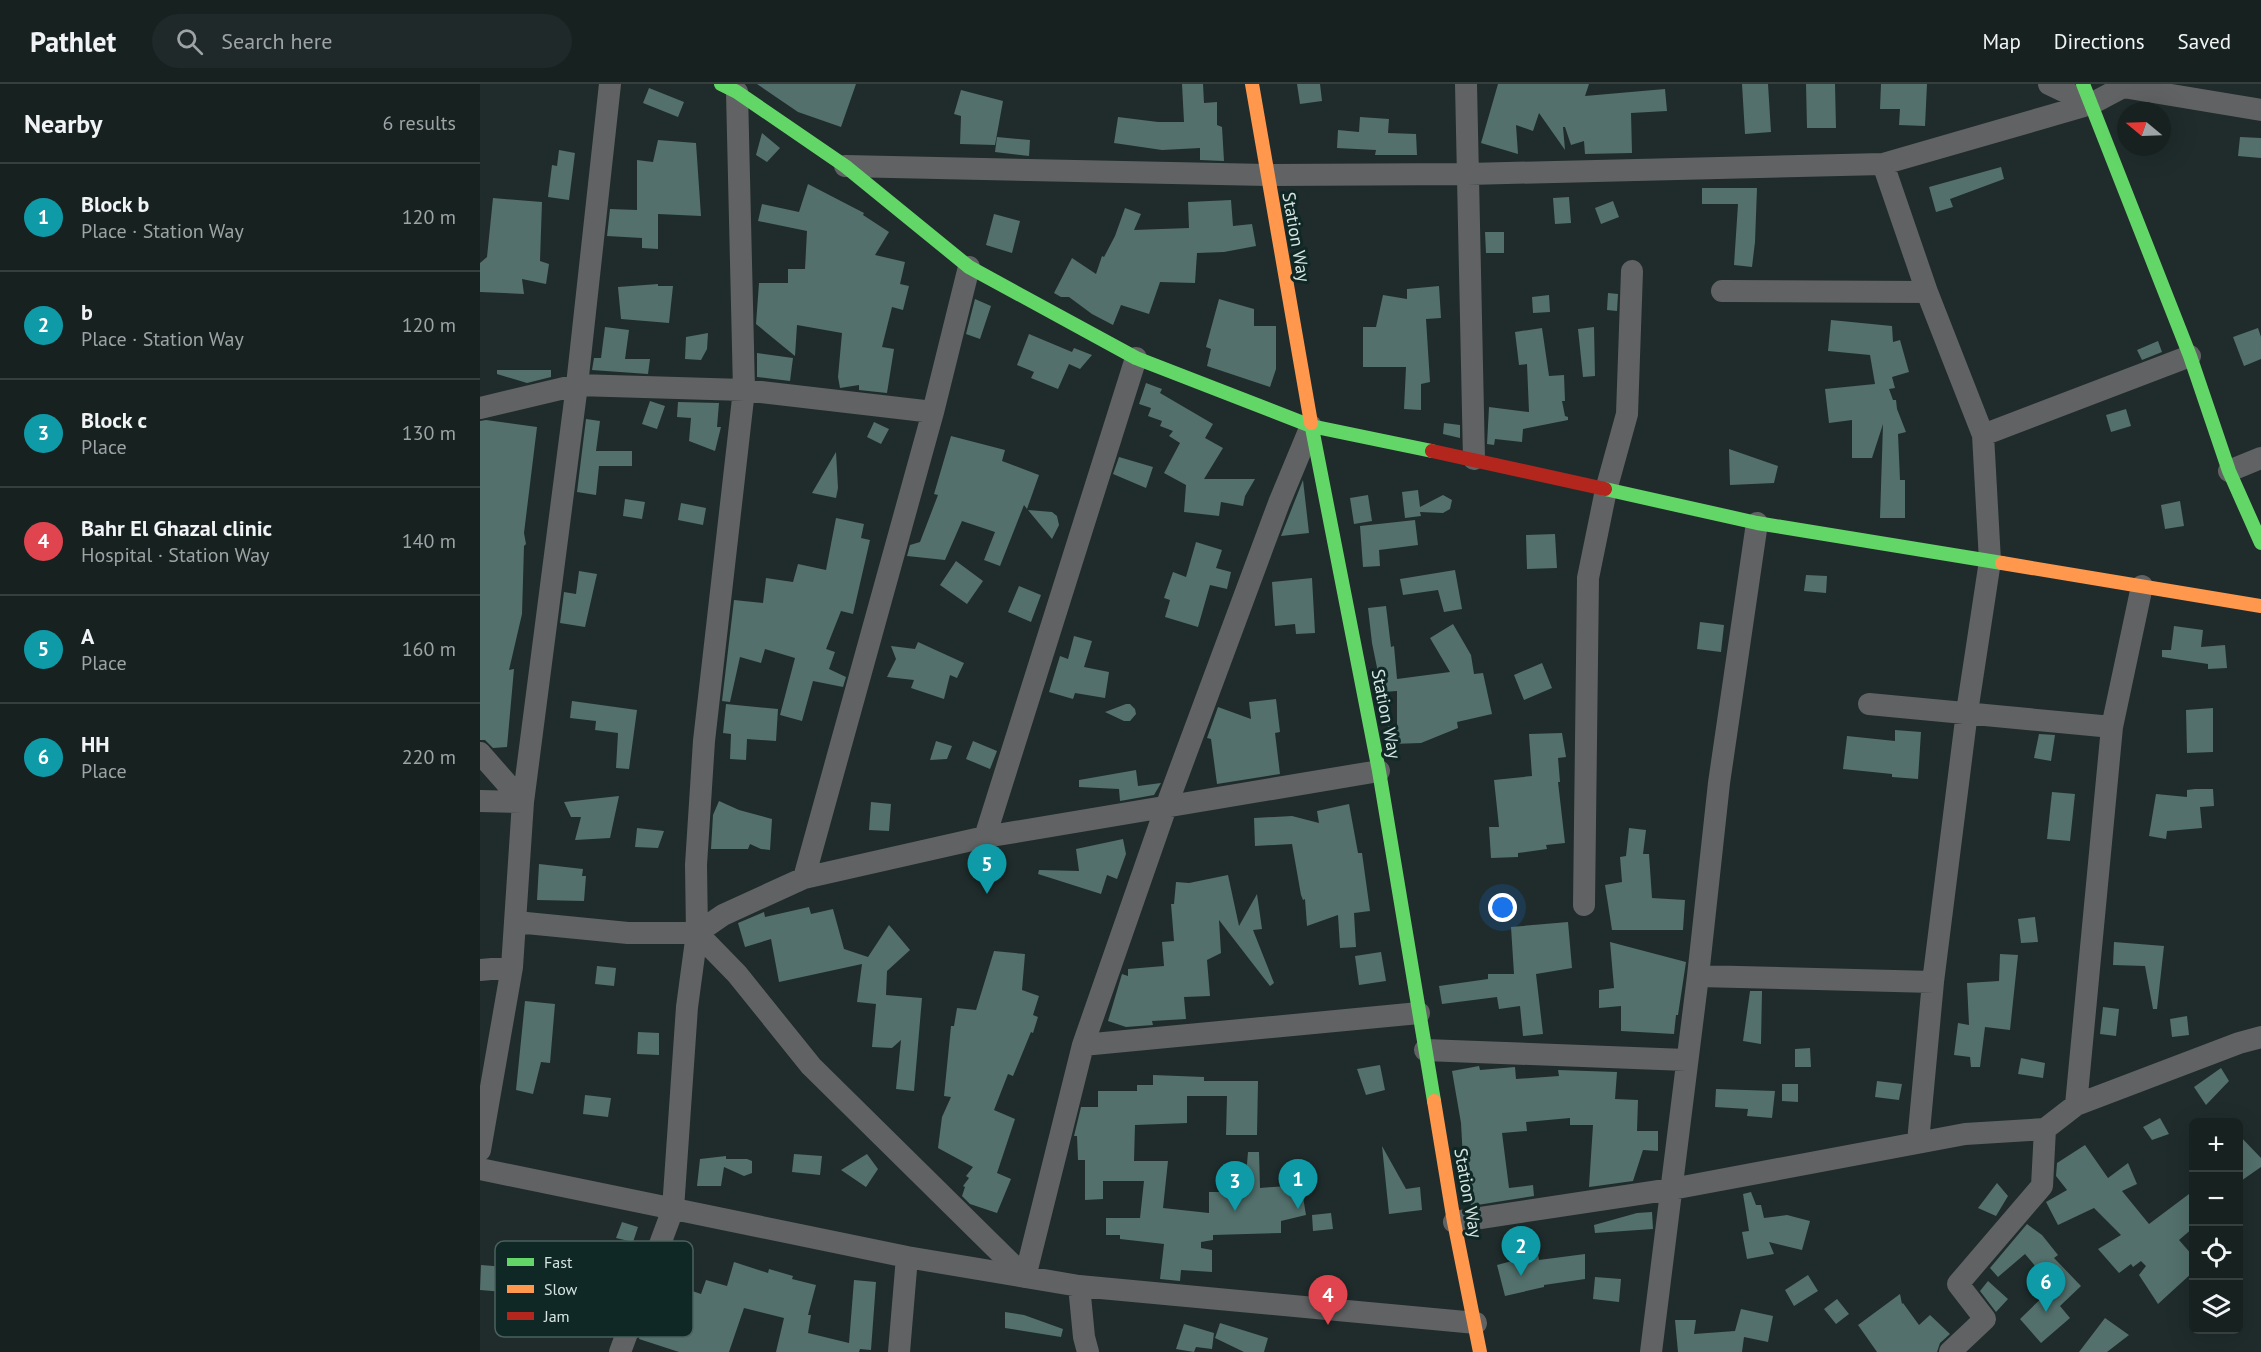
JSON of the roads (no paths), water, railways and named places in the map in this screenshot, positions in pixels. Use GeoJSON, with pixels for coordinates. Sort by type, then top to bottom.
{"type":"FeatureCollection","features":[{"type":"Feature","properties":{"kind":"street"},"geometry":{"type":"LineString","coordinates":[[480,1150],[512,967],[523,802],[577,385],[610,84]]}},
{"type":"Feature","properties":{"kind":"street","name":"Station Way"},"geometry":{"type":"LineString","coordinates":[[1252,84],[1311,426],[1379,771],[1454,1222],[1480,1352]]}},
{"type":"Feature","properties":{"kind":"street"},"geometry":{"type":"LineString","coordinates":[[1466,84],[1474,459]]}},
{"type":"Feature","properties":{"kind":"street"},"geometry":{"type":"LineString","coordinates":[[2049,84],[2087,94]]}},
{"type":"Feature","properties":{"kind":"street"},"geometry":{"type":"LineString","coordinates":[[845,166],[1267,175],[1468,174],[1883,164],[2087,94],[2123,87],[2212,93],[2261,110]]}},
{"type":"Feature","properties":{"kind":"street"},"geometry":{"type":"LineString","coordinates":[[729,88],[845,166],[969,267],[1136,358],[1311,426],[1474,459],[1757,523],[2261,606]]}},
{"type":"Feature","properties":{"kind":"street"},"geometry":{"type":"LineString","coordinates":[[661,1241],[673,1209],[687,1007],[697,933],[696,865],[704,741],[744,390],[729,88]]}},
{"type":"Feature","properties":{"kind":"street"},"geometry":{"type":"LineString","coordinates":[[2087,94],[2190,356],[2229,471],[2261,543]]}},
{"type":"Feature","properties":{"kind":"street"},"geometry":{"type":"LineString","coordinates":[[1883,164],[1927,292],[1983,435],[1990,561],[1967,712],[1933,982],[1918,1142]]}},
{"type":"Feature","properties":{"kind":"street"},"geometry":{"type":"LineString","coordinates":[[804,878],[933,412],[969,267]]}},
{"type":"Feature","properties":{"kind":"street"},"geometry":{"type":"LineString","coordinates":[[1584,905],[1588,578],[1606,490],[1627,414],[1632,272]]}},
{"type":"Feature","properties":{"kind":"street"},"geometry":{"type":"LineString","coordinates":[[1722,291],[1927,292]]}},
{"type":"Feature","properties":{"kind":"street"},"geometry":{"type":"LineString","coordinates":[[1983,435],[2190,356]]}},
{"type":"Feature","properties":{"kind":"street"},"geometry":{"type":"LineString","coordinates":[[985,837],[1136,358]]}},
{"type":"Feature","properties":{"kind":"street"},"geometry":{"type":"LineString","coordinates":[[480,408],[577,385],[744,390],[933,412]]}},
{"type":"Feature","properties":{"kind":"street"},"geometry":{"type":"LineString","coordinates":[[1025,1277],[1083,1045],[1166,807],[1279,503],[1311,426]]}},
{"type":"Feature","properties":{"kind":"street"},"geometry":{"type":"LineString","coordinates":[[2229,471],[2261,458]]}},
{"type":"Feature","properties":{"kind":"street"},"geometry":{"type":"LineString","coordinates":[[1651,1352],[1698,976],[1719,783],[1757,523]]}},
{"type":"Feature","properties":{"kind":"street"},"geometry":{"type":"LineString","coordinates":[[2076,1105],[2112,727],[2142,586]]}},
{"type":"Feature","properties":{"kind":"street"},"geometry":{"type":"LineString","coordinates":[[1869,704],[2112,727]]}},
{"type":"Feature","properties":{"kind":"street"},"geometry":{"type":"LineString","coordinates":[[480,753],[523,802]]}},
{"type":"Feature","properties":{"kind":"street"},"geometry":{"type":"LineString","coordinates":[[516,922],[628,933],[697,933],[723,915],[804,878],[985,837],[1379,771]]}},
{"type":"Feature","properties":{"kind":"street"},"geometry":{"type":"LineString","coordinates":[[480,801],[523,802]]}},
{"type":"Feature","properties":{"kind":"street"},"geometry":{"type":"LineString","coordinates":[[697,933],[737,974],[811,1066],[1025,1277]]}},
{"type":"Feature","properties":{"kind":"street"},"geometry":{"type":"LineString","coordinates":[[480,970],[512,967]]}},
{"type":"Feature","properties":{"kind":"street"},"geometry":{"type":"LineString","coordinates":[[1698,976],[1933,982]]}},
{"type":"Feature","properties":{"kind":"street"},"geometry":{"type":"LineString","coordinates":[[1083,1045],[1419,1013]]}},
{"type":"Feature","properties":{"kind":"street"},"geometry":{"type":"LineString","coordinates":[[1454,1222],[1672,1189],[1965,1134],[2046,1130],[2076,1105],[2239,1043],[2261,1037]]}},
{"type":"Feature","properties":{"kind":"street"},"geometry":{"type":"LineString","coordinates":[[1425,1050],[1686,1060]]}},
{"type":"Feature","properties":{"kind":"street"},"geometry":{"type":"LineString","coordinates":[[1950,1352],[1985,1319],[1958,1284],[2042,1186],[2046,1130]]}},
{"type":"Feature","properties":{"kind":"street"},"geometry":{"type":"LineString","coordinates":[[480,1169],[907,1257],[1079,1286],[1476,1323]]}},
{"type":"Feature","properties":{"kind":"street"},"geometry":{"type":"LineString","coordinates":[[899,1352],[907,1257]]}},
{"type":"Feature","properties":{"kind":"street"},"geometry":{"type":"LineString","coordinates":[[1079,1286],[1086,1344],[1101,1352]]}},
{"type":"Feature","properties":{"kind":"street"},"geometry":{"type":"LineString","coordinates":[[620,1352],[626,1337]]}},
{"type":"Feature","properties":{"kind":"place","name":"A"},"geometry":{"type":"Point","coordinates":[987,894]}},
{"type":"Feature","properties":{"kind":"place","name":"Block b"},"geometry":{"type":"Point","coordinates":[1298,1209]}},
{"type":"Feature","properties":{"kind":"place","name":"Block c"},"geometry":{"type":"Point","coordinates":[1235,1211]}},
{"type":"Feature","properties":{"kind":"place","name":"b"},"geometry":{"type":"Point","coordinates":[1521,1276]}},
{"type":"Feature","properties":{"kind":"place","name":"HH"},"geometry":{"type":"Point","coordinates":[2046,1312]}},
{"type":"Feature","properties":{"kind":"place","name":"Bahr El Ghazal clinic"},"geometry":{"type":"Point","coordinates":[1328,1325]}}]}
